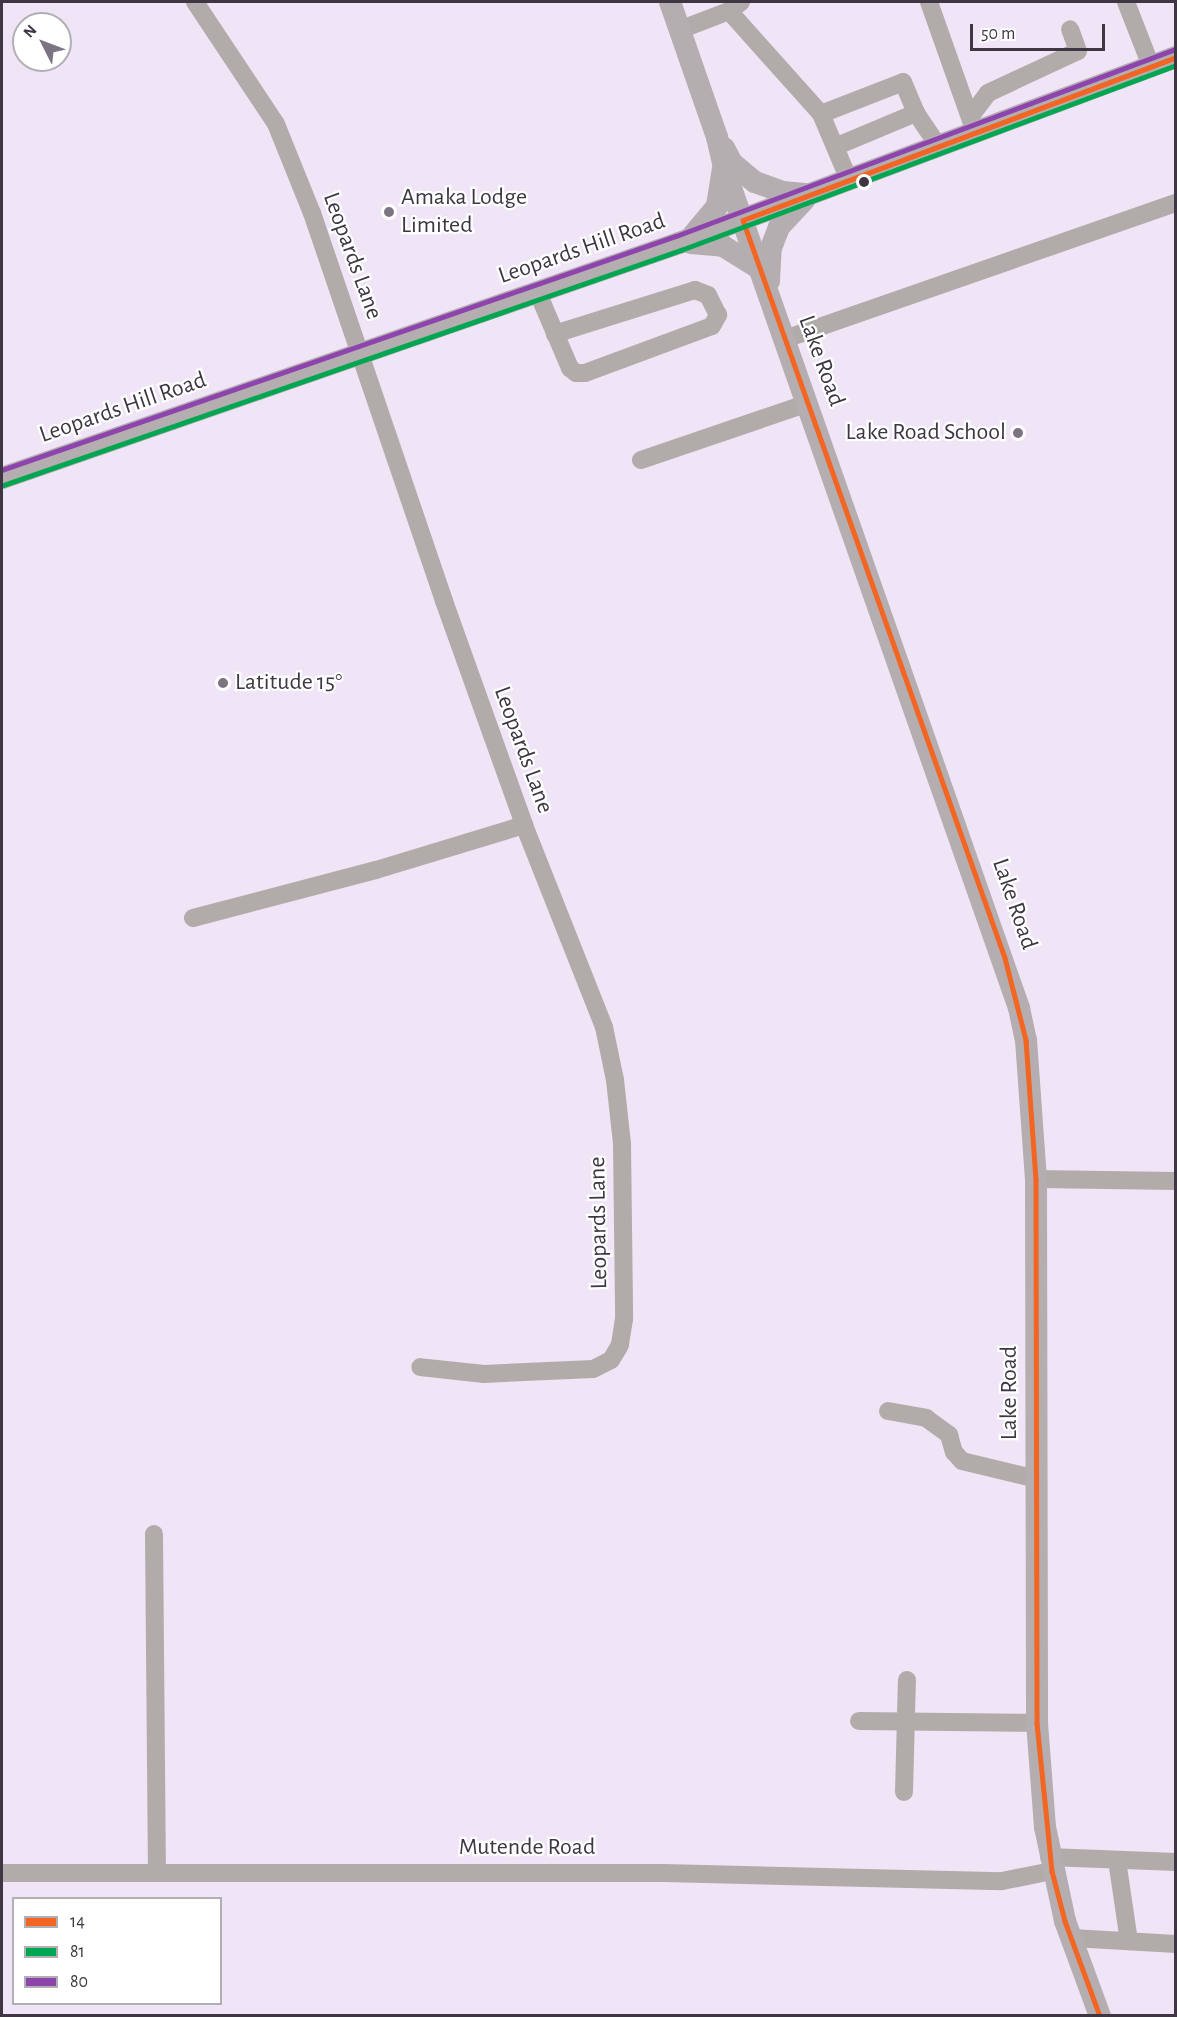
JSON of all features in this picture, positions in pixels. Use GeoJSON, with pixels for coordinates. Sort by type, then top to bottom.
{"type":"FeatureCollection","features":[{"type":"Feature","properties":{"kind":"main road","name":"Lake Road"},"geometry":{"type":"LineString","coordinates":[[670,2],[682,29],[717,137],[724,168],[1008,968],[1026,1040],[1036,1179],[1037,1723],[1051,1864],[1072,1938],[1100,2016]]}},
{"type":"Feature","properties":{"kind":"main road","name":"Leopards Hill Road"},"geometry":{"type":"LineString","coordinates":[[2,478],[362,355],[679,243],[939,147],[973,125],[1176,57]]}},
{"type":"Feature","properties":{"kind":"main road"},"geometry":{"type":"LineString","coordinates":[[717,137],[732,163],[755,182],[782,192],[810,195]]}},
{"type":"Feature","properties":{"kind":"main road"},"geometry":{"type":"LineString","coordinates":[[679,243],[708,222],[720,196],[724,168]]}},
{"type":"Feature","properties":{"kind":"main road"},"geometry":{"type":"LineString","coordinates":[[770,295],[771,248],[779,227],[810,195]]}},
{"type":"Feature","properties":{"kind":"main road"},"geometry":{"type":"LineString","coordinates":[[679,243],[723,246],[760,269]]}},
{"type":"Feature","properties":{"kind":"street","name":"Leopards Lane"},"geometry":{"type":"LineString","coordinates":[[195,2],[276,124],[362,355],[524,825],[604,1027],[615,1080],[622,1143],[624,1319],[620,1345],[610,1360],[593,1369],[484,1374],[420,1367]]}},
{"type":"Feature","properties":{"kind":"street"},"geometry":{"type":"LineString","coordinates":[[929,2],[973,125]]}},
{"type":"Feature","properties":{"kind":"street"},"geometry":{"type":"LineString","coordinates":[[1126,2],[1151,66]]}},
{"type":"Feature","properties":{"kind":"street"},"geometry":{"type":"LineString","coordinates":[[682,29],[735,6],[821,114],[837,146],[849,180]]}},
{"type":"Feature","properties":{"kind":"street"},"geometry":{"type":"LineString","coordinates":[[973,125],[988,93],[1078,51],[1070,29]]}},
{"type":"Feature","properties":{"kind":"street"},"geometry":{"type":"LineString","coordinates":[[821,114],[903,82],[916,113],[939,147]]}},
{"type":"Feature","properties":{"kind":"street"},"geometry":{"type":"LineString","coordinates":[[837,146],[916,113]]}},
{"type":"Feature","properties":{"kind":"street"},"geometry":{"type":"LineString","coordinates":[[785,339],[1176,203]]}},
{"type":"Feature","properties":{"kind":"street"},"geometry":{"type":"LineString","coordinates":[[538,293],[555,334],[570,368],[585,374],[712,326],[718,315],[708,294],[695,290],[555,334]]}},
{"type":"Feature","properties":{"kind":"street"},"geometry":{"type":"LineString","coordinates":[[641,460],[808,403]]}},
{"type":"Feature","properties":{"kind":"street"},"geometry":{"type":"LineString","coordinates":[[193,918],[376,870],[524,825]]}},
{"type":"Feature","properties":{"kind":"street"},"geometry":{"type":"LineString","coordinates":[[1036,1179],[1176,1181]]}},
{"type":"Feature","properties":{"kind":"street"},"geometry":{"type":"LineString","coordinates":[[888,1411],[926,1418],[949,1435],[954,1452],[962,1461],[1037,1479]]}},
{"type":"Feature","properties":{"kind":"street"},"geometry":{"type":"LineString","coordinates":[[154,1534],[157,1871]]}},
{"type":"Feature","properties":{"kind":"street"},"geometry":{"type":"LineString","coordinates":[[904,1792],[907,1680]]}},
{"type":"Feature","properties":{"kind":"street"},"geometry":{"type":"LineString","coordinates":[[859,1721],[1037,1723]]}},
{"type":"Feature","properties":{"kind":"street"},"geometry":{"type":"LineString","coordinates":[[1118,1860],[1130,1941]]}},
{"type":"Feature","properties":{"kind":"street","name":"Mutende Road"},"geometry":{"type":"LineString","coordinates":[[2,1874],[157,1871],[664,1873],[1002,1881],[1051,1864],[1118,1860],[1176,1862]]}},
{"type":"Feature","properties":{"kind":"street"},"geometry":{"type":"LineString","coordinates":[[1072,1938],[1176,1944]]}},
{"type":"Feature","properties":{"kind":"transit line","name":"80"},"geometry":{"type":"LineString","coordinates":[[2,470],[676,236],[1173,50]]}},
{"type":"Feature","properties":{"kind":"transit line","name":"14"},"geometry":{"type":"LineString","coordinates":[[743,220],[1176,57]]}},
{"type":"Feature","properties":{"kind":"transit line","name":"81"},"geometry":{"type":"LineString","coordinates":[[4,485],[681,250],[1176,65]]}},
{"type":"Feature","properties":{"kind":"transit line","name":"14"},"geometry":{"type":"LineString","coordinates":[[743,220],[1005,958],[1026,1040],[1036,1179],[1037,1723],[1052,1871],[1065,1921],[1100,2016]]}},
{"type":"Feature","properties":{"kind":"place","name":"Amaka Lodge Limited"},"geometry":{"type":"Point","coordinates":[389,212]}},
{"type":"Feature","properties":{"kind":"place","name":"Lake Road School"},"geometry":{"type":"Point","coordinates":[1018,433]}},
{"type":"Feature","properties":{"kind":"place","name":"Latitude 15°"},"geometry":{"type":"Point","coordinates":[223,683]}}]}
